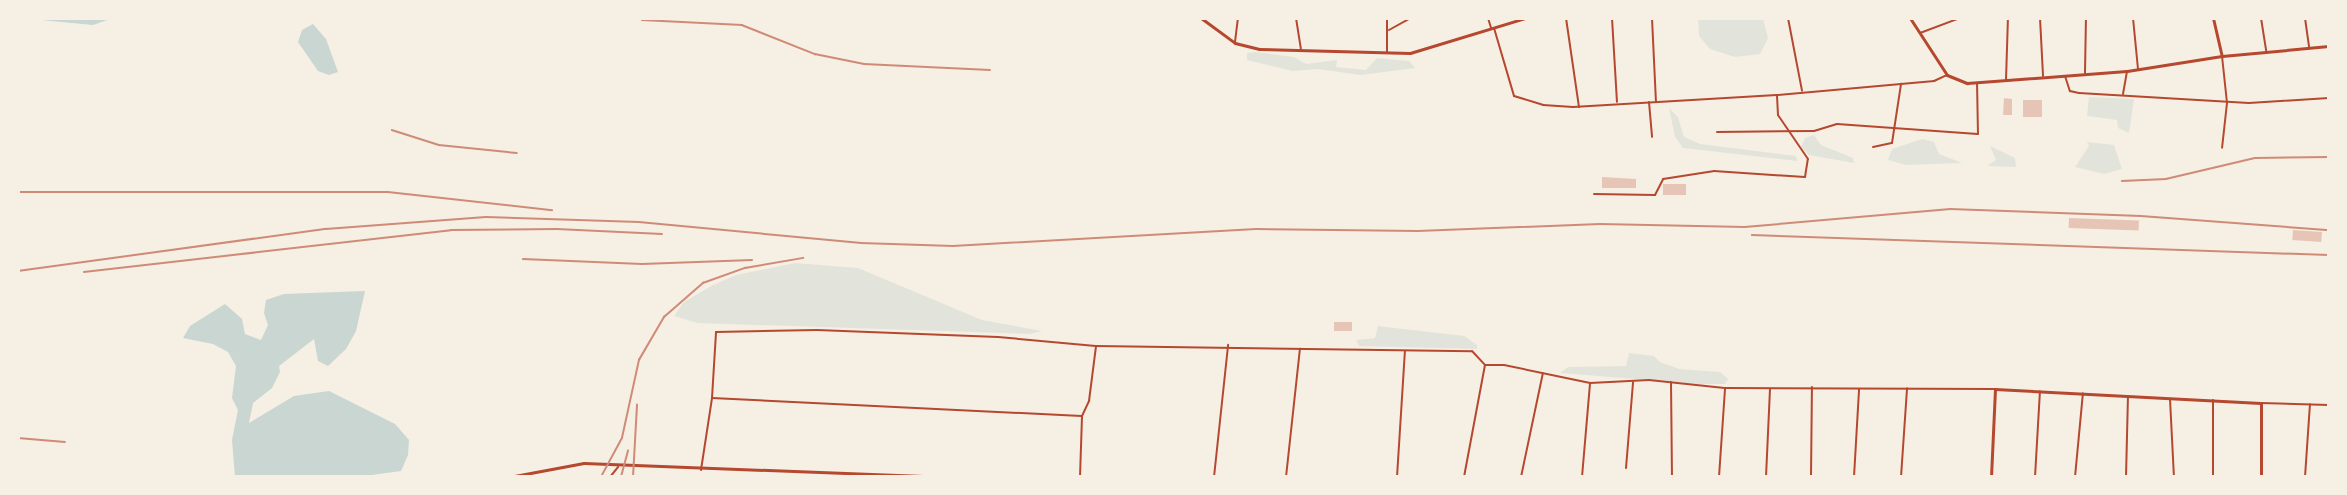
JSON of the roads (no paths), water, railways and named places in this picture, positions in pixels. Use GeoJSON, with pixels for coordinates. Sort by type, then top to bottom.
{"type":"FeatureCollection","features":[{"type":"Feature","properties":{"kind":"street"},"geometry":{"type":"LineString","coordinates":[[1201,18],[1235,43],[1301,52],[1341,49],[1419,52],[1525,18]]}},
{"type":"Feature","properties":{"kind":"street"},"geometry":{"type":"LineString","coordinates":[[1235,43],[1238,18]]}},
{"type":"Feature","properties":{"kind":"street"},"geometry":{"type":"LineString","coordinates":[[1296,18],[1301,52]]}},
{"type":"Feature","properties":{"kind":"street"},"geometry":{"type":"LineString","coordinates":[[1387,18],[1389,30],[1387,52]]}},
{"type":"Feature","properties":{"kind":"street"},"geometry":{"type":"LineString","coordinates":[[1389,30],[1411,18]]}},
{"type":"Feature","properties":{"kind":"street"},"geometry":{"type":"LineString","coordinates":[[1488,18],[1517,100],[1579,107],[1777,95],[1934,81],[1947,75]]}},
{"type":"Feature","properties":{"kind":"street"},"geometry":{"type":"LineString","coordinates":[[1566,18],[1579,107]]}},
{"type":"Feature","properties":{"kind":"street"},"geometry":{"type":"LineString","coordinates":[[1612,18],[1617,103]]}},
{"type":"Feature","properties":{"kind":"street"},"geometry":{"type":"LineString","coordinates":[[1652,18],[1656,102]]}},
{"type":"Feature","properties":{"kind":"street"},"geometry":{"type":"LineString","coordinates":[[1788,18],[1802,91]]}},
{"type":"Feature","properties":{"kind":"street"},"geometry":{"type":"LineString","coordinates":[[1910,18],[1947,75],[1957,82],[1977,83],[2127,71],[2222,56],[2329,46]]}},
{"type":"Feature","properties":{"kind":"street"},"geometry":{"type":"LineString","coordinates":[[1942,18],[1945,23]]}},
{"type":"Feature","properties":{"kind":"street"},"geometry":{"type":"LineString","coordinates":[[1920,33],[1959,18]]}},
{"type":"Feature","properties":{"kind":"street"},"geometry":{"type":"LineString","coordinates":[[2007,80],[2008,18]]}},
{"type":"Feature","properties":{"kind":"street"},"geometry":{"type":"LineString","coordinates":[[2040,18],[2043,76]]}},
{"type":"Feature","properties":{"kind":"street"},"geometry":{"type":"LineString","coordinates":[[2085,73],[2086,18]]}},
{"type":"Feature","properties":{"kind":"street"},"geometry":{"type":"LineString","coordinates":[[2133,18],[2138,69]]}},
{"type":"Feature","properties":{"kind":"street"},"geometry":{"type":"LineString","coordinates":[[2213,18],[2222,56],[2227,103],[2222,148]]}},
{"type":"Feature","properties":{"kind":"street"},"geometry":{"type":"LineString","coordinates":[[2261,18],[2266,51]]}},
{"type":"Feature","properties":{"kind":"street"},"geometry":{"type":"LineString","coordinates":[[2305,18],[2309,47]]}},
{"type":"Feature","properties":{"kind":"street"},"geometry":{"type":"LineString","coordinates":[[2122,96],[2127,71]]}},
{"type":"Feature","properties":{"kind":"street"},"geometry":{"type":"LineString","coordinates":[[2065,75],[2070,91],[2122,96],[2227,103],[2329,98]]}},
{"type":"Feature","properties":{"kind":"street"},"geometry":{"type":"LineString","coordinates":[[1717,132],[1814,131],[1837,124],[1978,134],[1977,83]]}},
{"type":"Feature","properties":{"kind":"street"},"geometry":{"type":"LineString","coordinates":[[1873,147],[1892,143],[1896,129],[1901,84]]}},
{"type":"Feature","properties":{"kind":"street"},"geometry":{"type":"LineString","coordinates":[[1594,194],[1655,195],[1663,179],[1714,171],[1805,177],[1808,159],[1778,115],[1777,95]]}},
{"type":"Feature","properties":{"kind":"street"},"geometry":{"type":"LineString","coordinates":[[1649,102],[1652,136]]}},
{"type":"Feature","properties":{"kind":"street"},"geometry":{"type":"LineString","coordinates":[[701,470],[712,398],[716,332],[817,330],[987,336],[1096,346],[1228,345],[1300,349],[1472,351],[1485,365],[1543,373],[1557,379],[1590,383],[1671,382],[1725,388],[1770,389],[1812,387],[1995,388],[2329,405]]}},
{"type":"Feature","properties":{"kind":"street"},"geometry":{"type":"LineString","coordinates":[[1214,477],[1228,345]]}},
{"type":"Feature","properties":{"kind":"street"},"geometry":{"type":"LineString","coordinates":[[712,398],[1082,416],[1087,413],[1096,346]]}},
{"type":"Feature","properties":{"kind":"street"},"geometry":{"type":"LineString","coordinates":[[1286,477],[1300,349]]}},
{"type":"Feature","properties":{"kind":"street"},"geometry":{"type":"LineString","coordinates":[[1397,477],[1405,351]]}},
{"type":"Feature","properties":{"kind":"street"},"geometry":{"type":"LineString","coordinates":[[1464,477],[1485,365]]}},
{"type":"Feature","properties":{"kind":"street"},"geometry":{"type":"LineString","coordinates":[[1521,477],[1543,373]]}},
{"type":"Feature","properties":{"kind":"street"},"geometry":{"type":"LineString","coordinates":[[1626,468],[1634,382]]}},
{"type":"Feature","properties":{"kind":"street"},"geometry":{"type":"LineString","coordinates":[[1671,382],[1672,477]]}},
{"type":"Feature","properties":{"kind":"street"},"geometry":{"type":"LineString","coordinates":[[1582,477],[1590,383]]}},
{"type":"Feature","properties":{"kind":"street"},"geometry":{"type":"LineString","coordinates":[[1811,477],[1812,387]]}},
{"type":"Feature","properties":{"kind":"street"},"geometry":{"type":"LineString","coordinates":[[1719,477],[1725,388]]}},
{"type":"Feature","properties":{"kind":"street"},"geometry":{"type":"LineString","coordinates":[[1901,477],[1907,388]]}},
{"type":"Feature","properties":{"kind":"street"},"geometry":{"type":"LineString","coordinates":[[1991,477],[1995,388]]}},
{"type":"Feature","properties":{"kind":"street"},"geometry":{"type":"LineString","coordinates":[[1766,477],[1770,389]]}},
{"type":"Feature","properties":{"kind":"street"},"geometry":{"type":"LineString","coordinates":[[1854,477],[1859,389]]}},
{"type":"Feature","properties":{"kind":"street"},"geometry":{"type":"LineString","coordinates":[[2035,477],[2040,391]]}},
{"type":"Feature","properties":{"kind":"street"},"geometry":{"type":"LineString","coordinates":[[2075,477],[2083,393]]}},
{"type":"Feature","properties":{"kind":"street"},"geometry":{"type":"LineString","coordinates":[[2126,477],[2128,396]]}},
{"type":"Feature","properties":{"kind":"street"},"geometry":{"type":"LineString","coordinates":[[2170,398],[2174,477]]}},
{"type":"Feature","properties":{"kind":"street"},"geometry":{"type":"LineString","coordinates":[[2213,400],[2214,477]]}},
{"type":"Feature","properties":{"kind":"street"},"geometry":{"type":"LineString","coordinates":[[2261,403],[2261,477]]}},
{"type":"Feature","properties":{"kind":"street"},"geometry":{"type":"LineString","coordinates":[[2305,477],[2310,404]]}},
{"type":"Feature","properties":{"kind":"street"},"geometry":{"type":"LineString","coordinates":[[1080,477],[1082,416]]}},
{"type":"Feature","properties":{"kind":"street"},"geometry":{"type":"LineString","coordinates":[[509,477],[584,463],[618,467],[943,477]]}},
{"type":"Feature","properties":{"kind":"street"},"geometry":{"type":"LineString","coordinates":[[610,477],[618,467]]}},
{"type":"Feature","properties":{"kind":"railway"},"geometry":{"type":"LineString","coordinates":[[642,20],[742,25],[815,54],[864,64],[990,70]]}},
{"type":"Feature","properties":{"kind":"railway"},"geometry":{"type":"LineString","coordinates":[[392,130],[439,145],[517,153]]}},
{"type":"Feature","properties":{"kind":"railway"},"geometry":{"type":"LineString","coordinates":[[2122,181],[2166,179],[2255,158],[2329,157]]}},
{"type":"Feature","properties":{"kind":"railway"},"geometry":{"type":"LineString","coordinates":[[18,192],[388,192],[552,210]]}},
{"type":"Feature","properties":{"kind":"railway"},"geometry":{"type":"LineString","coordinates":[[18,271],[326,229],[486,217],[639,222],[861,243],[953,246],[1256,229],[1418,231],[1600,224],[1745,227],[1950,209],[2141,216],[2329,230]]}},
{"type":"Feature","properties":{"kind":"railway"},"geometry":{"type":"LineString","coordinates":[[84,272],[451,230],[557,229],[662,234]]}},
{"type":"Feature","properties":{"kind":"railway"},"geometry":{"type":"LineString","coordinates":[[1752,235],[2329,255]]}},
{"type":"Feature","properties":{"kind":"railway"},"geometry":{"type":"LineString","coordinates":[[601,477],[622,438],[639,360],[664,317],[703,283],[745,268],[803,258]]}},
{"type":"Feature","properties":{"kind":"railway"},"geometry":{"type":"LineString","coordinates":[[523,259],[642,264],[752,260]]}},
{"type":"Feature","properties":{"kind":"railway"},"geometry":{"type":"LineString","coordinates":[[633,477],[637,405]]}},
{"type":"Feature","properties":{"kind":"railway"},"geometry":{"type":"LineString","coordinates":[[18,438],[65,442]]}},
{"type":"Feature","properties":{"kind":"railway"},"geometry":{"type":"LineString","coordinates":[[621,477],[628,451]]}}]}
